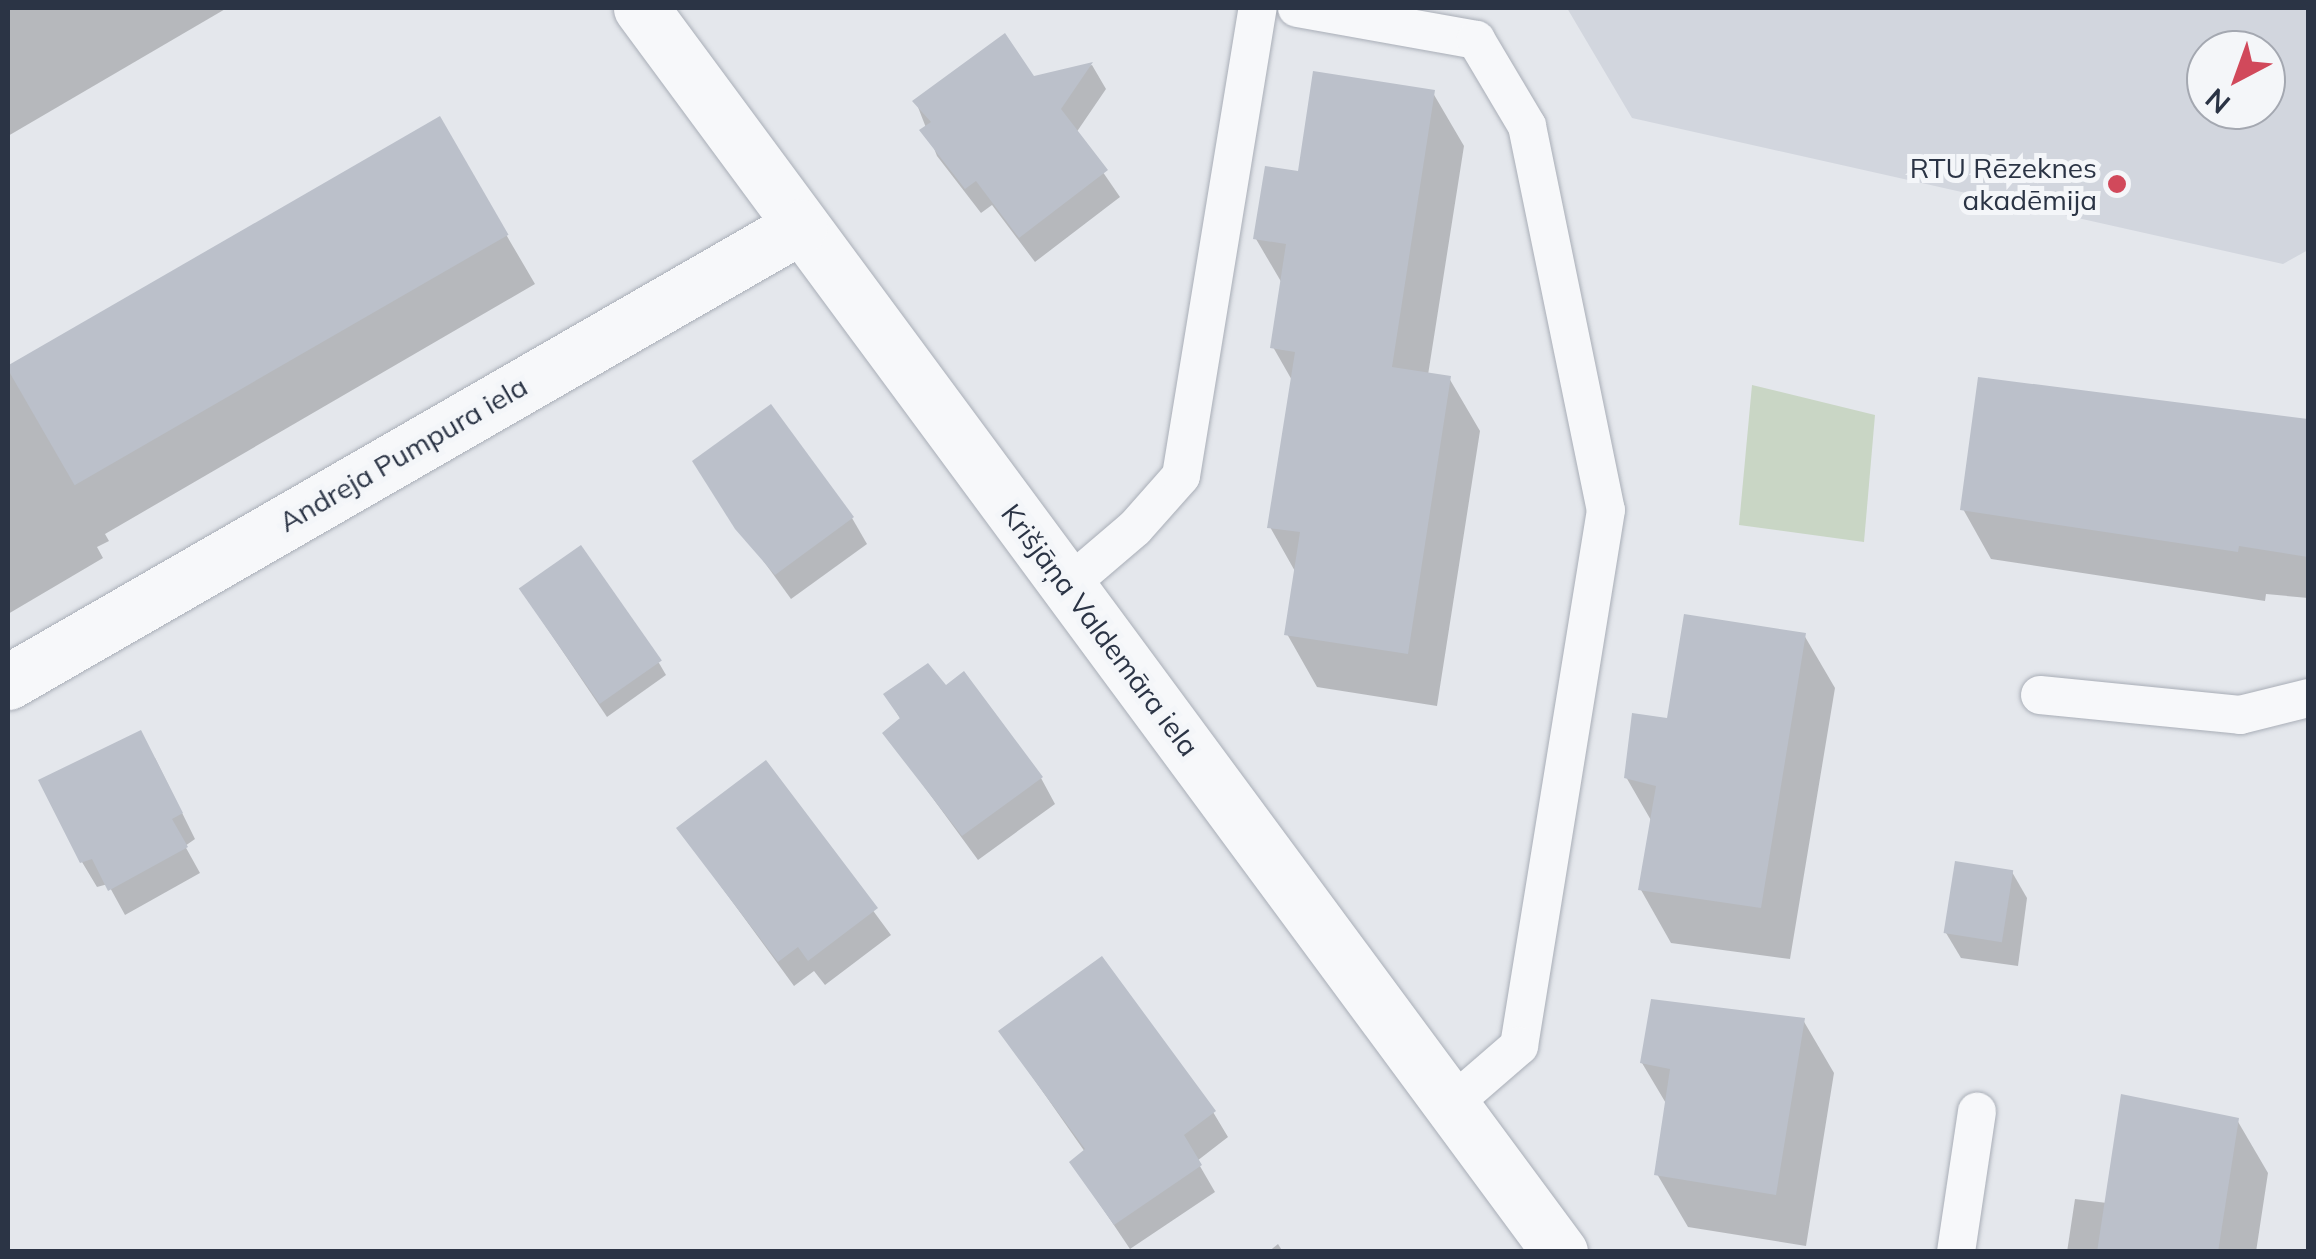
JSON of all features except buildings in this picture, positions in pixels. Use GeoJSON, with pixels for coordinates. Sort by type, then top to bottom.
{"type":"FeatureCollection","features":[{"type":"Feature","properties":{"kind":"street","name":"Krišjāņa Valdemāra iela"},"geometry":{"type":"LineString","coordinates":[[641,8],[799,227],[1560,1252]]}},
{"type":"Feature","properties":{"kind":"street","name":"Andreja Pumpura iela"},"geometry":{"type":"LineString","coordinates":[[8,682],[799,227]]}},
{"type":"Feature","properties":{"kind":"lane"},"geometry":{"type":"LineString","coordinates":[[1067,586],[1135,528],[1181,476],[1258,8]]}},
{"type":"Feature","properties":{"kind":"lane"},"geometry":{"type":"LineString","coordinates":[[1297,8],[1476,40],[1527,126],[1606,510],[1519,1046],[1452,1104]]}},
{"type":"Feature","properties":{"kind":"lane"},"geometry":{"type":"LineString","coordinates":[[2040,695],[2240,715],[2308,698]]}},
{"type":"Feature","properties":{"kind":"lane"},"geometry":{"type":"LineString","coordinates":[[1956,1252],[1977,1112]]}},
{"type":"Feature","properties":{"kind":"shaded area","name":"RTU Rēzeknes akadēmija"},"geometry":{"type":"Polygon","coordinates":[[[1567,8],[2308,8],[2308,250],[2283,264],[1632,118],[1567,8]]]}},
{"type":"Feature","properties":{"kind":"green space"},"geometry":{"type":"Polygon","coordinates":[[[1752,385],[1875,415],[1864,542],[1739,525],[1752,385]]]}},
{"type":"Feature","properties":{"kind":"place","name":"RTU Rēzeknes akadēmija"},"geometry":{"type":"Point","coordinates":[2117,184]}}]}
